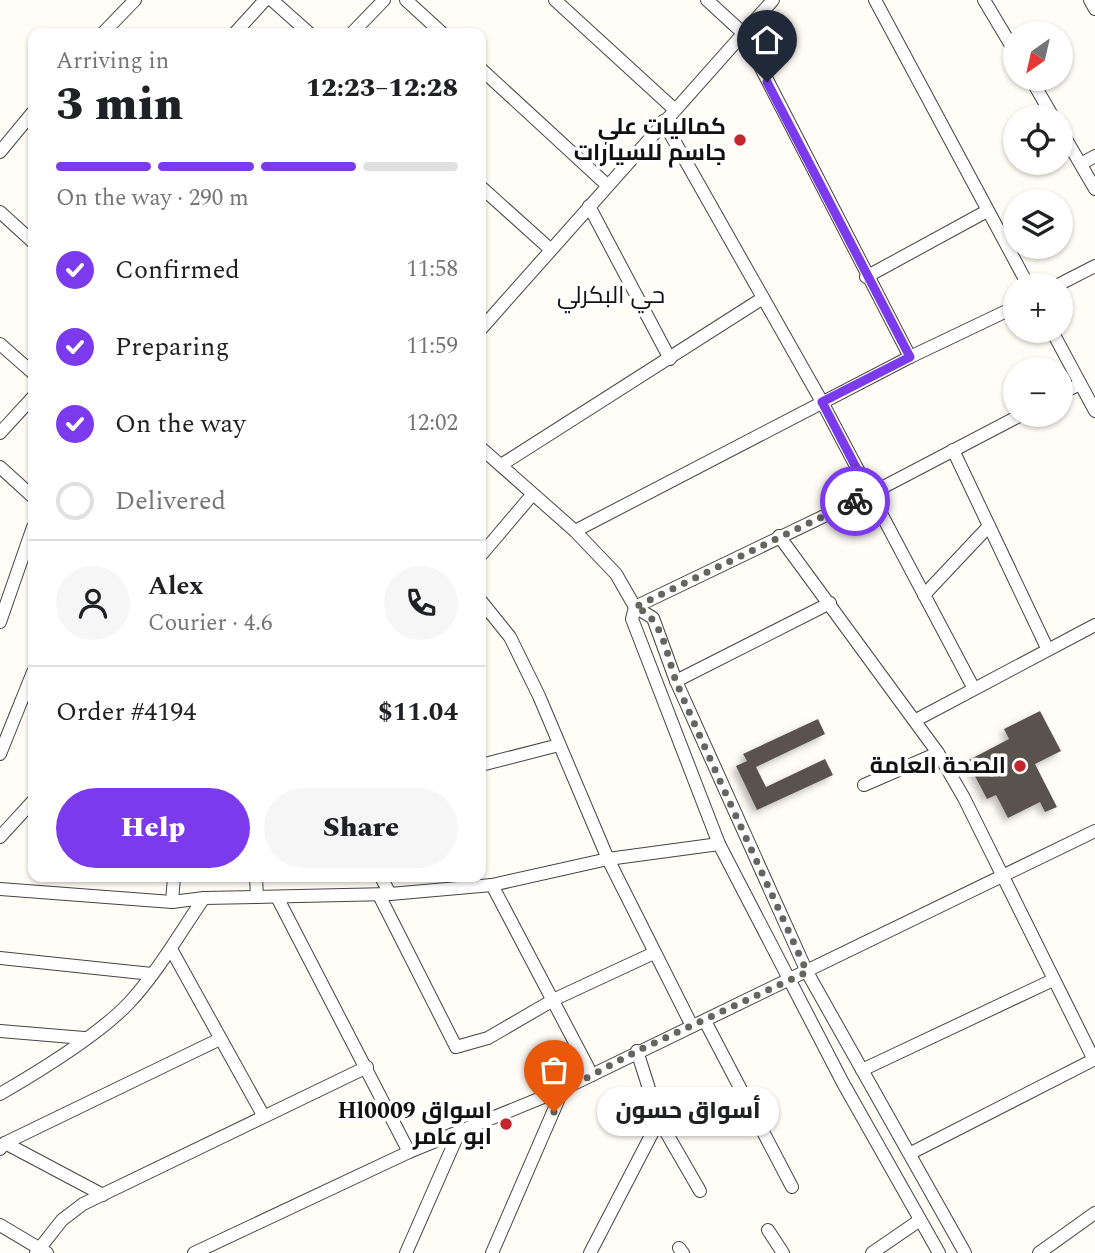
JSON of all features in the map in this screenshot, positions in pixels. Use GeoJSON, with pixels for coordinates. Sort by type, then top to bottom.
{"type":"FeatureCollection","features":[{"type":"Feature","properties":{"kind":"street"},"geometry":{"type":"LineString","coordinates":[[108,28],[135,0]]}},
{"type":"Feature","properties":{"kind":"street"},"geometry":{"type":"LineString","coordinates":[[240,28],[265,0]]}},
{"type":"Feature","properties":{"kind":"street"},"geometry":{"type":"LineString","coordinates":[[272,0],[303,28]]}},
{"type":"Feature","properties":{"kind":"street"},"geometry":{"type":"LineString","coordinates":[[357,28],[384,0]]}},
{"type":"Feature","properties":{"kind":"street"},"geometry":{"type":"LineString","coordinates":[[406,0],[437,28]]}},
{"type":"Feature","properties":{"kind":"street"},"geometry":{"type":"LineString","coordinates":[[555,0],[674,109]]}},
{"type":"Feature","properties":{"kind":"street"},"geometry":{"type":"LineString","coordinates":[[707,0],[743,33],[866,277],[910,357]]}},
{"type":"Feature","properties":{"kind":"street"},"geometry":{"type":"LineString","coordinates":[[486,323],[773,0]]}},
{"type":"Feature","properties":{"kind":"street"},"geometry":{"type":"LineString","coordinates":[[875,0],[1022,273]]}},
{"type":"Feature","properties":{"kind":"street"},"geometry":{"type":"LineString","coordinates":[[984,0],[1003,32]]}},
{"type":"Feature","properties":{"kind":"street"},"geometry":{"type":"LineString","coordinates":[[1090,0],[1095,9]]}},
{"type":"Feature","properties":{"kind":"street"},"geometry":{"type":"LineString","coordinates":[[486,74],[607,185]]}},
{"type":"Feature","properties":{"kind":"street"},"geometry":{"type":"LineString","coordinates":[[0,152],[28,118]]}},
{"type":"Feature","properties":{"kind":"street"},"geometry":{"type":"LineString","coordinates":[[663,121],[822,402],[973,687]]}},
{"type":"Feature","properties":{"kind":"street"},"geometry":{"type":"LineString","coordinates":[[1073,151],[1095,189]]}},
{"type":"Feature","properties":{"kind":"street"},"geometry":{"type":"LineString","coordinates":[[1081,164],[1095,156]]}},
{"type":"Feature","properties":{"kind":"street"},"geometry":{"type":"LineString","coordinates":[[486,191],[550,249]]}},
{"type":"Feature","properties":{"kind":"street"},"geometry":{"type":"LineString","coordinates":[[589,206],[670,359]]}},
{"type":"Feature","properties":{"kind":"street"},"geometry":{"type":"LineString","coordinates":[[866,277],[988,211]]}},
{"type":"Feature","properties":{"kind":"street"},"geometry":{"type":"LineString","coordinates":[[0,212],[28,237]]}},
{"type":"Feature","properties":{"kind":"street"},"geometry":{"type":"LineString","coordinates":[[1073,277],[1095,266]]}},
{"type":"Feature","properties":{"kind":"street"},"geometry":{"type":"LineString","coordinates":[[501,465],[763,298]]}},
{"type":"Feature","properties":{"kind":"street"},"geometry":{"type":"LineString","coordinates":[[575,531],[910,357],[1003,313]]}},
{"type":"Feature","properties":{"kind":"street"},"geometry":{"type":"LineString","coordinates":[[1058,343],[1095,411]]}},
{"type":"Feature","properties":{"kind":"street"},"geometry":{"type":"LineString","coordinates":[[0,344],[28,369]]}},
{"type":"Feature","properties":{"kind":"street"},"geometry":{"type":"LineString","coordinates":[[1073,388],[1080,384]]}},
{"type":"Feature","properties":{"kind":"street"},"geometry":{"type":"LineString","coordinates":[[0,433],[28,402]]}},
{"type":"Feature","properties":{"kind":"street"},"geometry":{"type":"LineString","coordinates":[[939,1253],[789,982],[719,844],[635,633],[632,619],[635,607],[870,494],[1003,424]]}},
{"type":"Feature","properties":{"kind":"street"},"geometry":{"type":"LineString","coordinates":[[953,450],[1047,648]]}},
{"type":"Feature","properties":{"kind":"street"},"geometry":{"type":"LineString","coordinates":[[486,452],[575,531],[616,574],[635,607],[653,618],[676,681],[807,972],[965,1253]]}},
{"type":"Feature","properties":{"kind":"street"},"geometry":{"type":"LineString","coordinates":[[0,467],[28,492]]}},
{"type":"Feature","properties":{"kind":"street"},"geometry":{"type":"LineString","coordinates":[[486,549],[533,495]]}},
{"type":"Feature","properties":{"kind":"street"},"geometry":{"type":"LineString","coordinates":[[924,595],[989,526]]}},
{"type":"Feature","properties":{"kind":"street"},"geometry":{"type":"LineString","coordinates":[[779,536],[938,753],[964,798],[1001,877],[1094,1059],[911,1153]]}},
{"type":"Feature","properties":{"kind":"street"},"geometry":{"type":"LineString","coordinates":[[0,622],[28,541]]}},
{"type":"Feature","properties":{"kind":"street"},"geometry":{"type":"LineString","coordinates":[[676,681],[830,603]]}},
{"type":"Feature","properties":{"kind":"street"},"geometry":{"type":"LineString","coordinates":[[486,607],[510,637],[608,859],[692,1026]]}},
{"type":"Feature","properties":{"kind":"street"},"geometry":{"type":"LineString","coordinates":[[916,720],[973,687],[1095,625]]}},
{"type":"Feature","properties":{"kind":"street"},"geometry":{"type":"LineString","coordinates":[[0,754],[28,684]]}},
{"type":"Feature","properties":{"kind":"street"},"geometry":{"type":"LineString","coordinates":[[486,764],[559,745]]}},
{"type":"Feature","properties":{"kind":"street"},"geometry":{"type":"LineString","coordinates":[[864,785],[938,753]]}},
{"type":"Feature","properties":{"kind":"street"},"geometry":{"type":"LineString","coordinates":[[0,837],[28,806]]}},
{"type":"Feature","properties":{"kind":"street"},"geometry":{"type":"LineString","coordinates":[[194,1253],[409,1152],[564,1090],[637,1051],[789,982],[1095,831]]}},
{"type":"Feature","properties":{"kind":"street"},"geometry":{"type":"LineString","coordinates":[[486,882],[608,859],[719,844]]}},
{"type":"Feature","properties":{"kind":"street"},"geometry":{"type":"LineString","coordinates":[[172,902],[174,882]]}},
{"type":"Feature","properties":{"kind":"street"},"geometry":{"type":"LineString","coordinates":[[256,882],[257,897]]}},
{"type":"Feature","properties":{"kind":"street"},"geometry":{"type":"LineString","coordinates":[[383,882],[384,894],[456,1047],[488,1038],[555,999],[654,953]]}},
{"type":"Feature","properties":{"kind":"street"},"geometry":{"type":"LineString","coordinates":[[0,889],[172,902],[204,898],[384,894],[485,882],[555,999],[592,1075]]}},
{"type":"Feature","properties":{"kind":"street"},"geometry":{"type":"LineString","coordinates":[[277,897],[409,1152]]}},
{"type":"Feature","properties":{"kind":"street"},"geometry":{"type":"LineString","coordinates":[[0,1094],[96,1032],[128,1004],[171,949],[204,898]]}},
{"type":"Feature","properties":{"kind":"street"},"geometry":{"type":"LineString","coordinates":[[171,949],[264,1115]]}},
{"type":"Feature","properties":{"kind":"street"},"geometry":{"type":"LineString","coordinates":[[0,958],[152,974]]}},
{"type":"Feature","properties":{"kind":"street"},"geometry":{"type":"LineString","coordinates":[[862,1070],[1053,980]]}},
{"type":"Feature","properties":{"kind":"street"},"geometry":{"type":"LineString","coordinates":[[705,1021],[792,1187]]}},
{"type":"Feature","properties":{"kind":"street"},"geometry":{"type":"LineString","coordinates":[[0,1031],[84,1038]]}},
{"type":"Feature","properties":{"kind":"street"},"geometry":{"type":"LineString","coordinates":[[2,1146],[220,1039]]}},
{"type":"Feature","properties":{"kind":"street"},"geometry":{"type":"LineString","coordinates":[[637,1051],[659,1120],[700,1191]]}},
{"type":"Feature","properties":{"kind":"street"},"geometry":{"type":"LineString","coordinates":[[0,1224],[41,1251],[62,1220],[83,1204],[367,1067]]}},
{"type":"Feature","properties":{"kind":"street"},"geometry":{"type":"LineString","coordinates":[[492,1253],[564,1090]]}},
{"type":"Feature","properties":{"kind":"street"},"geometry":{"type":"LineString","coordinates":[[590,1253],[659,1120]]}},
{"type":"Feature","properties":{"kind":"street"},"geometry":{"type":"LineString","coordinates":[[407,1253],[460,1130]]}},
{"type":"Feature","properties":{"kind":"street"},"geometry":{"type":"LineString","coordinates":[[2,1146],[103,1195]]}},
{"type":"Feature","properties":{"kind":"street"},"geometry":{"type":"LineString","coordinates":[[1038,1253],[1095,1213]]}},
{"type":"Feature","properties":{"kind":"street"},"geometry":{"type":"LineString","coordinates":[[872,1253],[920,1220]]}},
{"type":"Feature","properties":{"kind":"street"},"geometry":{"type":"LineString","coordinates":[[768,1230],[783,1253]]}},
{"type":"Feature","properties":{"kind":"building"},"geometry":{"type":"Polygon","coordinates":[[[1040,711],[1061,751],[1035,764],[1057,807],[1045,812],[1040,802],[1008,818],[996,795],[987,799],[967,761],[1009,739],[1004,729],[1040,711]]]}},
{"type":"Feature","properties":{"kind":"building"},"geometry":{"type":"Polygon","coordinates":[[[818,719],[825,734],[756,767],[766,787],[825,759],[833,775],[757,810],[736,766],[747,761],[743,754],[818,719]]]}},
{"type":"Feature","properties":{"kind":"way so far"},"geometry":{"type":"LineString","coordinates":[[554,1112],[564,1090],[637,1051],[807,972],[676,681],[657,626],[648,612],[635,607],[855,501]]}},
{"type":"Feature","properties":{"kind":"place","name":"كماليات علي جاسم للسيارات"},"geometry":{"type":"Point","coordinates":[740,140]}},
{"type":"Feature","properties":{"kind":"place","name":"الصحة العامة"},"geometry":{"type":"Point","coordinates":[1020,766]}},
{"type":"Feature","properties":{"kind":"place","name":"أسواق حسون"},"geometry":{"type":"Point","coordinates":[554,1112]}},
{"type":"Feature","properties":{"kind":"place","name":"Hl0009 اسواق ابو عامر"},"geometry":{"type":"Point","coordinates":[506,1124]}},
{"type":"Feature","properties":{"kind":"district","name":"حي البكرلي"},"geometry":{"type":"Point","coordinates":[611,296]}},
{"type":"Feature","properties":{"kind":"route"},"geometry":{"type":"LineString","coordinates":[[767,82],[866,277],[910,357],[822,402],[870,494],[855,501]]}}]}
